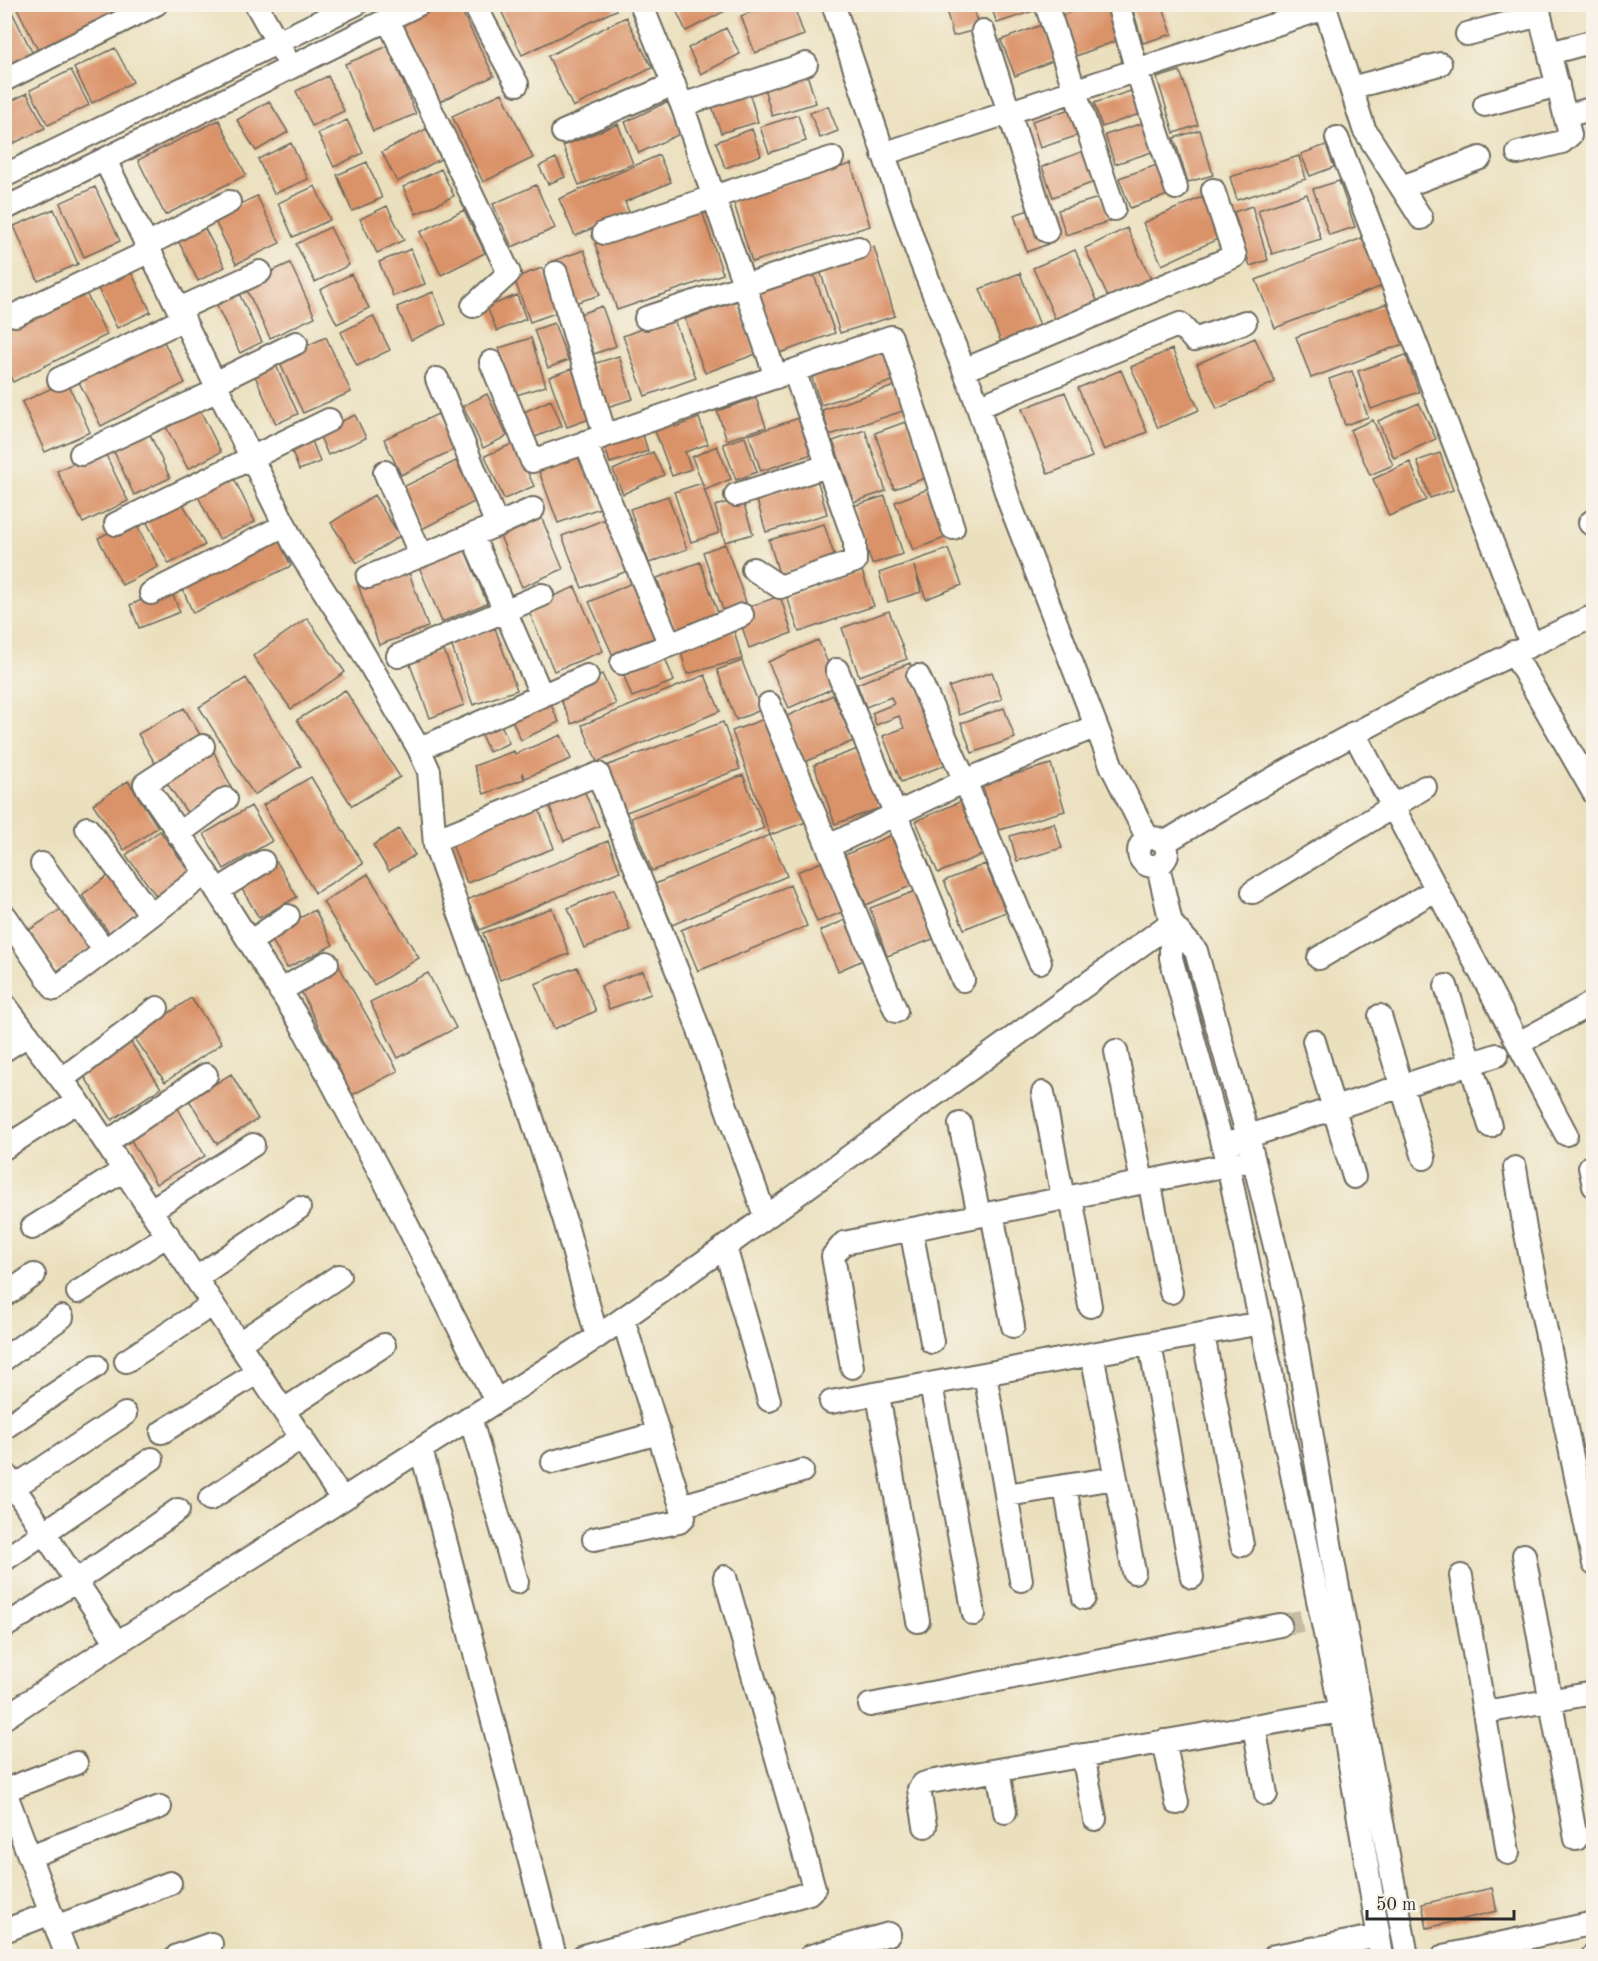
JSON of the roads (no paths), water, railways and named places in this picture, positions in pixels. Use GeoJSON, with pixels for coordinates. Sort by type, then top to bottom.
{"type":"FeatureCollection","features":[{"type":"Feature","properties":{"kind":"street"},"geometry":{"type":"LineString","coordinates":[[4,80],[156,4]]}},
{"type":"Feature","properties":{"kind":"street"},"geometry":{"type":"LineString","coordinates":[[256,4],[291,68]]}},
{"type":"Feature","properties":{"kind":"street"},"geometry":{"type":"LineString","coordinates":[[4,176],[356,4]]}},
{"type":"Feature","properties":{"kind":"street"},"geometry":{"type":"LineString","coordinates":[[4,209],[418,4]]}},
{"type":"Feature","properties":{"kind":"street"},"geometry":{"type":"LineString","coordinates":[[474,4],[518,84]]}},
{"type":"Feature","properties":{"kind":"street"},"geometry":{"type":"LineString","coordinates":[[641,4],[682,105],[745,287],[828,466],[855,542],[855,561],[780,587],[753,569]]}},
{"type":"Feature","properties":{"kind":"street"},"geometry":{"type":"LineString","coordinates":[[833,4],[916,249],[978,407],[1010,504],[1112,767],[1156,841],[1167,847],[1167,858],[1158,866],[1171,923],[1171,958],[1226,1155],[1324,1616],[1407,1956]]}},
{"type":"Feature","properties":{"kind":"street"},"geometry":{"type":"LineString","coordinates":[[1046,4],[1114,209]]}},
{"type":"Feature","properties":{"kind":"street"},"geometry":{"type":"LineString","coordinates":[[1118,4],[1137,71],[1176,188]]}},
{"type":"Feature","properties":{"kind":"street"},"geometry":{"type":"LineString","coordinates":[[883,154],[1137,71],[1325,6],[1364,129],[1421,218]]}},
{"type":"Feature","properties":{"kind":"street"},"geometry":{"type":"LineString","coordinates":[[1467,34],[1539,10],[1570,135],[1562,142],[1518,153]]}},
{"type":"Feature","properties":{"kind":"street"},"geometry":{"type":"LineString","coordinates":[[388,20],[509,273],[473,306]]}},
{"type":"Feature","properties":{"kind":"street"},"geometry":{"type":"LineString","coordinates":[[983,31],[1047,231]]}},
{"type":"Feature","properties":{"kind":"street"},"geometry":{"type":"LineString","coordinates":[[1550,53],[1593,41]]}},
{"type":"Feature","properties":{"kind":"street"},"geometry":{"type":"LineString","coordinates":[[682,105],[806,64]]}},
{"type":"Feature","properties":{"kind":"street"},"geometry":{"type":"LineString","coordinates":[[1351,88],[1440,64]]}},
{"type":"Feature","properties":{"kind":"street"},"geometry":{"type":"LineString","coordinates":[[563,132],[674,84]]}},
{"type":"Feature","properties":{"kind":"street"},"geometry":{"type":"LineString","coordinates":[[1485,105],[1558,85]]}},
{"type":"Feature","properties":{"kind":"street"},"geometry":{"type":"LineString","coordinates":[[1566,116],[1593,108]]}},
{"type":"Feature","properties":{"kind":"street"},"geometry":{"type":"LineString","coordinates":[[1337,138],[1522,648],[1593,793]]}},
{"type":"Feature","properties":{"kind":"street"},"geometry":{"type":"LineString","coordinates":[[604,233],[832,158]]}},
{"type":"Feature","properties":{"kind":"street"},"geometry":{"type":"LineString","coordinates":[[1402,187],[1480,158]]}},
{"type":"Feature","properties":{"kind":"street"},"geometry":{"type":"LineString","coordinates":[[105,160],[294,544],[355,639],[419,749],[429,771],[435,845],[527,1101],[565,1221],[597,1337]]}},
{"type":"Feature","properties":{"kind":"street"},"geometry":{"type":"LineString","coordinates":[[964,370],[1235,256],[1213,190]]}},
{"type":"Feature","properties":{"kind":"street"},"geometry":{"type":"LineString","coordinates":[[15,315],[148,248],[230,202]]}},
{"type":"Feature","properties":{"kind":"street"},"geometry":{"type":"LineString","coordinates":[[646,318],[858,248]]}},
{"type":"Feature","properties":{"kind":"street"},"geometry":{"type":"LineString","coordinates":[[59,379],[260,272]]}},
{"type":"Feature","properties":{"kind":"street"},"geometry":{"type":"LineString","coordinates":[[556,273],[595,439],[670,645]]}},
{"type":"Feature","properties":{"kind":"street"},"geometry":{"type":"LineString","coordinates":[[978,407],[1180,324],[1194,340],[1245,322]]}},
{"type":"Feature","properties":{"kind":"street"},"geometry":{"type":"LineString","coordinates":[[491,362],[532,461],[891,337],[953,528]]}},
{"type":"Feature","properties":{"kind":"street"},"geometry":{"type":"LineString","coordinates":[[81,453],[216,386],[296,343]]}},
{"type":"Feature","properties":{"kind":"street"},"geometry":{"type":"LineString","coordinates":[[437,379],[497,525]]}},
{"type":"Feature","properties":{"kind":"street"},"geometry":{"type":"LineString","coordinates":[[116,524],[329,420]]}},
{"type":"Feature","properties":{"kind":"street"},"geometry":{"type":"LineString","coordinates":[[736,495],[828,466]]}},
{"type":"Feature","properties":{"kind":"street"},"geometry":{"type":"LineString","coordinates":[[385,472],[421,556]]}},
{"type":"Feature","properties":{"kind":"street"},"geometry":{"type":"LineString","coordinates":[[368,577],[533,509]]}},
{"type":"Feature","properties":{"kind":"street"},"geometry":{"type":"LineString","coordinates":[[150,593],[285,525]]}},
{"type":"Feature","properties":{"kind":"street"},"geometry":{"type":"LineString","coordinates":[[472,535],[542,696]]}},
{"type":"Feature","properties":{"kind":"street"},"geometry":{"type":"LineString","coordinates":[[398,656],[542,595]]}},
{"type":"Feature","properties":{"kind":"street"},"geometry":{"type":"LineString","coordinates":[[622,663],[742,615]]}},
{"type":"Feature","properties":{"kind":"street"},"geometry":{"type":"LineString","coordinates":[[1156,841],[1354,733],[1522,648],[1593,616]]}},
{"type":"Feature","properties":{"kind":"street"},"geometry":{"type":"LineString","coordinates":[[837,670],[963,980]]}},
{"type":"Feature","properties":{"kind":"street"},"geometry":{"type":"LineString","coordinates":[[419,749],[587,676]]}},
{"type":"Feature","properties":{"kind":"street"},"geometry":{"type":"LineString","coordinates":[[918,676],[1040,962]]}},
{"type":"Feature","properties":{"kind":"street"},"geometry":{"type":"LineString","coordinates":[[769,704],[896,1011]]}},
{"type":"Feature","properties":{"kind":"street"},"geometry":{"type":"LineString","coordinates":[[829,846],[965,782],[1096,726]]}},
{"type":"Feature","properties":{"kind":"street"},"geometry":{"type":"LineString","coordinates":[[1354,733],[1566,1134]]}},
{"type":"Feature","properties":{"kind":"street"},"geometry":{"type":"LineString","coordinates":[[203,746],[145,784],[211,882],[300,1022],[391,1193],[496,1401]]}},
{"type":"Feature","properties":{"kind":"street"},"geometry":{"type":"LineString","coordinates":[[435,840],[598,774],[684,988],[765,1216]]}},
{"type":"Feature","properties":{"kind":"street"},"geometry":{"type":"LineString","coordinates":[[1252,892],[1425,787]]}},
{"type":"Feature","properties":{"kind":"street"},"geometry":{"type":"LineString","coordinates":[[178,834],[226,799]]}},
{"type":"Feature","properties":{"kind":"street"},"geometry":{"type":"LineString","coordinates":[[87,828],[151,915]]}},
{"type":"Feature","properties":{"kind":"street"},"geometry":{"type":"LineString","coordinates":[[6,917],[55,989],[151,915],[211,882],[263,862]]}},
{"type":"Feature","properties":{"kind":"street"},"geometry":{"type":"LineString","coordinates":[[42,864],[105,951]]}},
{"type":"Feature","properties":{"kind":"street"},"geometry":{"type":"LineString","coordinates":[[1318,957],[1437,889]]}},
{"type":"Feature","properties":{"kind":"street"},"geometry":{"type":"LineString","coordinates":[[250,942],[288,916]]}},
{"type":"Feature","properties":{"kind":"street"},"geometry":{"type":"LineString","coordinates":[[4,1718],[117,1643],[597,1337],[725,1247],[1171,923]]}},
{"type":"Feature","properties":{"kind":"street"},"geometry":{"type":"LineString","coordinates":[[1171,923],[1196,951],[1248,1137],[1290,1307],[1324,1616],[1381,1946],[1275,1956]]}},
{"type":"Feature","properties":{"kind":"street"},"geometry":{"type":"LineString","coordinates":[[280,991],[327,963]]}},
{"type":"Feature","properties":{"kind":"street"},"geometry":{"type":"LineString","coordinates":[[1446,986],[1490,1126]]}},
{"type":"Feature","properties":{"kind":"street"},"geometry":{"type":"LineString","coordinates":[[1519,1043],[1593,1002]]}},
{"type":"Feature","properties":{"kind":"street"},"geometry":{"type":"LineString","coordinates":[[4,1004],[78,1101],[342,1499]]}},
{"type":"Feature","properties":{"kind":"street"},"geometry":{"type":"LineString","coordinates":[[62,1079],[157,1008]]}},
{"type":"Feature","properties":{"kind":"street"},"geometry":{"type":"LineString","coordinates":[[1380,1016],[1424,1158]]}},
{"type":"Feature","properties":{"kind":"street"},"geometry":{"type":"LineString","coordinates":[[4,1050],[28,1035]]}},
{"type":"Feature","properties":{"kind":"street"},"geometry":{"type":"LineString","coordinates":[[1314,1041],[1354,1177]]}},
{"type":"Feature","properties":{"kind":"street"},"geometry":{"type":"LineString","coordinates":[[1116,1051],[1171,1292]]}},
{"type":"Feature","properties":{"kind":"street"},"geometry":{"type":"LineString","coordinates":[[852,1367],[833,1256],[844,1243],[1146,1181],[1226,1155],[1248,1137],[1497,1055]]}},
{"type":"Feature","properties":{"kind":"street"},"geometry":{"type":"LineString","coordinates":[[106,1143],[206,1075]]}},
{"type":"Feature","properties":{"kind":"street"},"geometry":{"type":"LineString","coordinates":[[1043,1093],[1090,1306]]}},
{"type":"Feature","properties":{"kind":"street"},"geometry":{"type":"LineString","coordinates":[[4,1148],[78,1101]]}},
{"type":"Feature","properties":{"kind":"street"},"geometry":{"type":"LineString","coordinates":[[960,1124],[986,1214],[1013,1326]]}},
{"type":"Feature","properties":{"kind":"street"},"geometry":{"type":"LineString","coordinates":[[151,1210],[253,1145]]}},
{"type":"Feature","properties":{"kind":"street"},"geometry":{"type":"LineString","coordinates":[[1226,1155],[1254,1160]]}},
{"type":"Feature","properties":{"kind":"street"},"geometry":{"type":"LineString","coordinates":[[1515,1168],[1525,1229],[1591,1538],[1593,1564]]}},
{"type":"Feature","properties":{"kind":"street"},"geometry":{"type":"LineString","coordinates":[[32,1228],[124,1170]]}},
{"type":"Feature","properties":{"kind":"street"},"geometry":{"type":"LineString","coordinates":[[196,1278],[298,1208]]}},
{"type":"Feature","properties":{"kind":"street"},"geometry":{"type":"LineString","coordinates":[[911,1229],[932,1342]]}},
{"type":"Feature","properties":{"kind":"street"},"geometry":{"type":"LineString","coordinates":[[78,1292],[168,1235]]}},
{"type":"Feature","properties":{"kind":"street"},"geometry":{"type":"LineString","coordinates":[[725,1247],[769,1400]]}},
{"type":"Feature","properties":{"kind":"street"},"geometry":{"type":"LineString","coordinates":[[4,1296],[34,1275]]}},
{"type":"Feature","properties":{"kind":"street"},"geometry":{"type":"LineString","coordinates":[[239,1343],[339,1276]]}},
{"type":"Feature","properties":{"kind":"street"},"geometry":{"type":"LineString","coordinates":[[126,1361],[213,1304]]}},
{"type":"Feature","properties":{"kind":"street"},"geometry":{"type":"LineString","coordinates":[[4,1359],[62,1317]]}},
{"type":"Feature","properties":{"kind":"street"},"geometry":{"type":"LineString","coordinates":[[594,1539],[679,1522],[684,1517],[623,1319]]}},
{"type":"Feature","properties":{"kind":"street"},"geometry":{"type":"LineString","coordinates":[[831,1402],[1261,1323]]}},
{"type":"Feature","properties":{"kind":"street"},"geometry":{"type":"LineString","coordinates":[[1203,1334],[1242,1545]]}},
{"type":"Feature","properties":{"kind":"street"},"geometry":{"type":"LineString","coordinates":[[1150,1344],[1192,1577]]}},
{"type":"Feature","properties":{"kind":"street"},"geometry":{"type":"LineString","coordinates":[[284,1410],[384,1345]]}},
{"type":"Feature","properties":{"kind":"street"},"geometry":{"type":"LineString","coordinates":[[1092,1354],[1134,1572]]}},
{"type":"Feature","properties":{"kind":"street"},"geometry":{"type":"LineString","coordinates":[[4,1428],[96,1366]]}},
{"type":"Feature","properties":{"kind":"street"},"geometry":{"type":"LineString","coordinates":[[162,1432],[258,1372]]}},
{"type":"Feature","properties":{"kind":"street"},"geometry":{"type":"LineString","coordinates":[[985,1374],[1021,1580]]}},
{"type":"Feature","properties":{"kind":"street"},"geometry":{"type":"LineString","coordinates":[[931,1385],[974,1614]]}},
{"type":"Feature","properties":{"kind":"street"},"geometry":{"type":"LineString","coordinates":[[878,1395],[918,1621]]}},
{"type":"Feature","properties":{"kind":"street"},"geometry":{"type":"LineString","coordinates":[[117,1643],[8,1479],[125,1414]]}},
{"type":"Feature","properties":{"kind":"street"},"geometry":{"type":"LineString","coordinates":[[470,1417],[517,1582]]}},
{"type":"Feature","properties":{"kind":"street"},"geometry":{"type":"LineString","coordinates":[[553,1462],[658,1433]]}},
{"type":"Feature","properties":{"kind":"street"},"geometry":{"type":"LineString","coordinates":[[210,1499],[302,1437]]}},
{"type":"Feature","properties":{"kind":"street"},"geometry":{"type":"LineString","coordinates":[[421,1449],[555,1956]]}},
{"type":"Feature","properties":{"kind":"street"},"geometry":{"type":"LineString","coordinates":[[4,1560],[152,1458]]}},
{"type":"Feature","properties":{"kind":"street"},"geometry":{"type":"LineString","coordinates":[[681,1506],[802,1471]]}},
{"type":"Feature","properties":{"kind":"street"},"geometry":{"type":"LineString","coordinates":[[1006,1495],[1116,1478]]}},
{"type":"Feature","properties":{"kind":"street"},"geometry":{"type":"LineString","coordinates":[[1065,1486],[1084,1598]]}},
{"type":"Feature","properties":{"kind":"street"},"geometry":{"type":"LineString","coordinates":[[4,1626],[76,1581],[178,1510]]}},
{"type":"Feature","properties":{"kind":"street"},"geometry":{"type":"LineString","coordinates":[[1524,1555],[1576,1839]]}},
{"type":"Feature","properties":{"kind":"street"},"geometry":{"type":"LineString","coordinates":[[583,1956],[789,1899],[809,1893],[814,1888],[725,1576]]}},
{"type":"Feature","properties":{"kind":"street"},"geometry":{"type":"LineString","coordinates":[[1461,1576],[1508,1853]]}},
{"type":"Feature","properties":{"kind":"street"},"geometry":{"type":"LineString","coordinates":[[870,1705],[1280,1625]]}},
{"type":"Feature","properties":{"kind":"street"},"geometry":{"type":"LineString","coordinates":[[1485,1712],[1593,1693]]}},
{"type":"Feature","properties":{"kind":"street"},"geometry":{"type":"LineString","coordinates":[[925,1826],[919,1789],[922,1784],[1341,1711]]}},
{"type":"Feature","properties":{"kind":"street"},"geometry":{"type":"LineString","coordinates":[[1254,1726],[1266,1794]]}},
{"type":"Feature","properties":{"kind":"street"},"geometry":{"type":"LineString","coordinates":[[1164,1741],[1177,1803]]}},
{"type":"Feature","properties":{"kind":"street"},"geometry":{"type":"LineString","coordinates":[[1083,1755],[1095,1819]]}},
{"type":"Feature","properties":{"kind":"street"},"geometry":{"type":"LineString","coordinates":[[67,1956],[19,1846],[5,1789],[76,1762]]}},
{"type":"Feature","properties":{"kind":"street"},"geometry":{"type":"LineString","coordinates":[[998,1770],[1005,1812]]}},
{"type":"Feature","properties":{"kind":"street"},"geometry":{"type":"LineString","coordinates":[[19,1846],[160,1807]]}},
{"type":"Feature","properties":{"kind":"street"},"geometry":{"type":"LineString","coordinates":[[4,1931],[53,1920],[170,1883]]}},
{"type":"Feature","properties":{"kind":"street"},"geometry":{"type":"LineString","coordinates":[[1444,1956],[1593,1923]]}},
{"type":"Feature","properties":{"kind":"street"},"geometry":{"type":"LineString","coordinates":[[811,1956],[890,1934]]}},
{"type":"Feature","properties":{"kind":"street"},"geometry":{"type":"LineString","coordinates":[[177,1956],[211,1944]]}},
{"type":"Feature","properties":{"kind":"tunnel"},"geometry":{"type":"LineString","coordinates":[[1280,1625],[1307,1620]]}}]}
